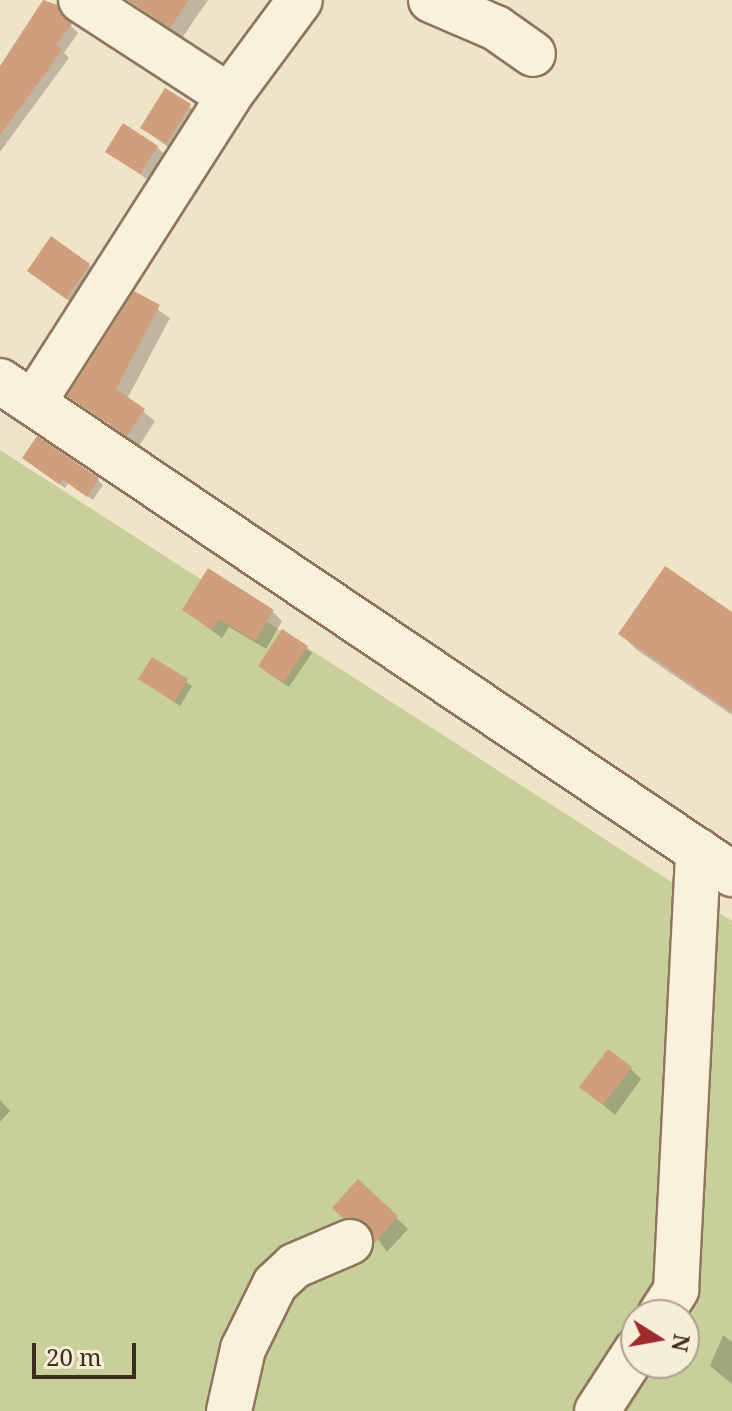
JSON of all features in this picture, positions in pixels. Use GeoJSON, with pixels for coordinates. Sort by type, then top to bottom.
{"type":"FeatureCollection","features":[{"type":"Feature","properties":{"kind":"street"},"geometry":{"type":"LineString","coordinates":[[81,0],[229,96]]}},
{"type":"Feature","properties":{"kind":"street"},"geometry":{"type":"LineString","coordinates":[[300,0],[16,392],[715,863],[676,1290],[670,1299]]}},
{"type":"Feature","properties":{"kind":"street"},"geometry":{"type":"LineString","coordinates":[[431,0],[496,28],[533,54]]}},
{"type":"Feature","properties":{"kind":"street"},"geometry":{"type":"LineString","coordinates":[[229,1411],[243,1349],[275,1284],[294,1266],[350,1242]]}},
{"type":"Feature","properties":{"kind":"street"},"geometry":{"type":"LineString","coordinates":[[597,1411],[620,1376]]}},
{"type":"Feature","properties":{"kind":"green space"},"geometry":{"type":"Polygon","coordinates":[[[0,450],[732,921],[732,1411],[0,1411],[0,450]]]}},
{"type":"Feature","properties":{"kind":"building"},"geometry":{"type":"Polygon","coordinates":[[[43,0],[57,5],[72,24],[56,45],[63,49],[0,135],[0,66],[43,0]]]}},
{"type":"Feature","properties":{"kind":"building"},"geometry":{"type":"Polygon","coordinates":[[[127,0],[189,0],[170,28],[127,0]]]}},
{"type":"Feature","properties":{"kind":"building"},"geometry":{"type":"Polygon","coordinates":[[[165,88],[191,104],[166,144],[140,128],[165,88]]]}},
{"type":"Feature","properties":{"kind":"building"},"geometry":{"type":"Polygon","coordinates":[[[123,123],[158,146],[140,174],[105,152],[123,123]]]}},
{"type":"Feature","properties":{"kind":"building"},"geometry":{"type":"Polygon","coordinates":[[[51,236],[90,264],[66,299],[27,271],[51,236]]]}},
{"type":"Feature","properties":{"kind":"building"},"geometry":{"type":"Polygon","coordinates":[[[134,291],[160,305],[116,389],[145,409],[127,436],[67,396],[134,291]]]}},
{"type":"Feature","properties":{"kind":"building"},"geometry":{"type":"Polygon","coordinates":[[[37,436],[99,478],[87,497],[62,479],[59,484],[22,458],[37,436]]]}},
{"type":"Feature","properties":{"kind":"building"},"geometry":{"type":"Polygon","coordinates":[[[665,566],[732,612],[732,712],[618,634],[665,566]]]}},
{"type":"Feature","properties":{"kind":"building"},"geometry":{"type":"Polygon","coordinates":[[[208,568],[274,610],[255,641],[219,619],[212,630],[182,610],[208,568]]]}},
{"type":"Feature","properties":{"kind":"building"},"geometry":{"type":"Polygon","coordinates":[[[282,629],[308,646],[283,683],[258,666],[282,629]]]}},
{"type":"Feature","properties":{"kind":"building"},"geometry":{"type":"Polygon","coordinates":[[[152,657],[188,679],[174,702],[138,679],[152,657]]]}},
{"type":"Feature","properties":{"kind":"building"},"geometry":{"type":"Polygon","coordinates":[[[608,1049],[632,1067],[603,1105],[579,1087],[608,1049]]]}},
{"type":"Feature","properties":{"kind":"building"},"geometry":{"type":"Polygon","coordinates":[[[358,1179],[398,1216],[375,1243],[366,1223],[354,1217],[343,1218],[332,1208],[358,1179]]]}}]}
